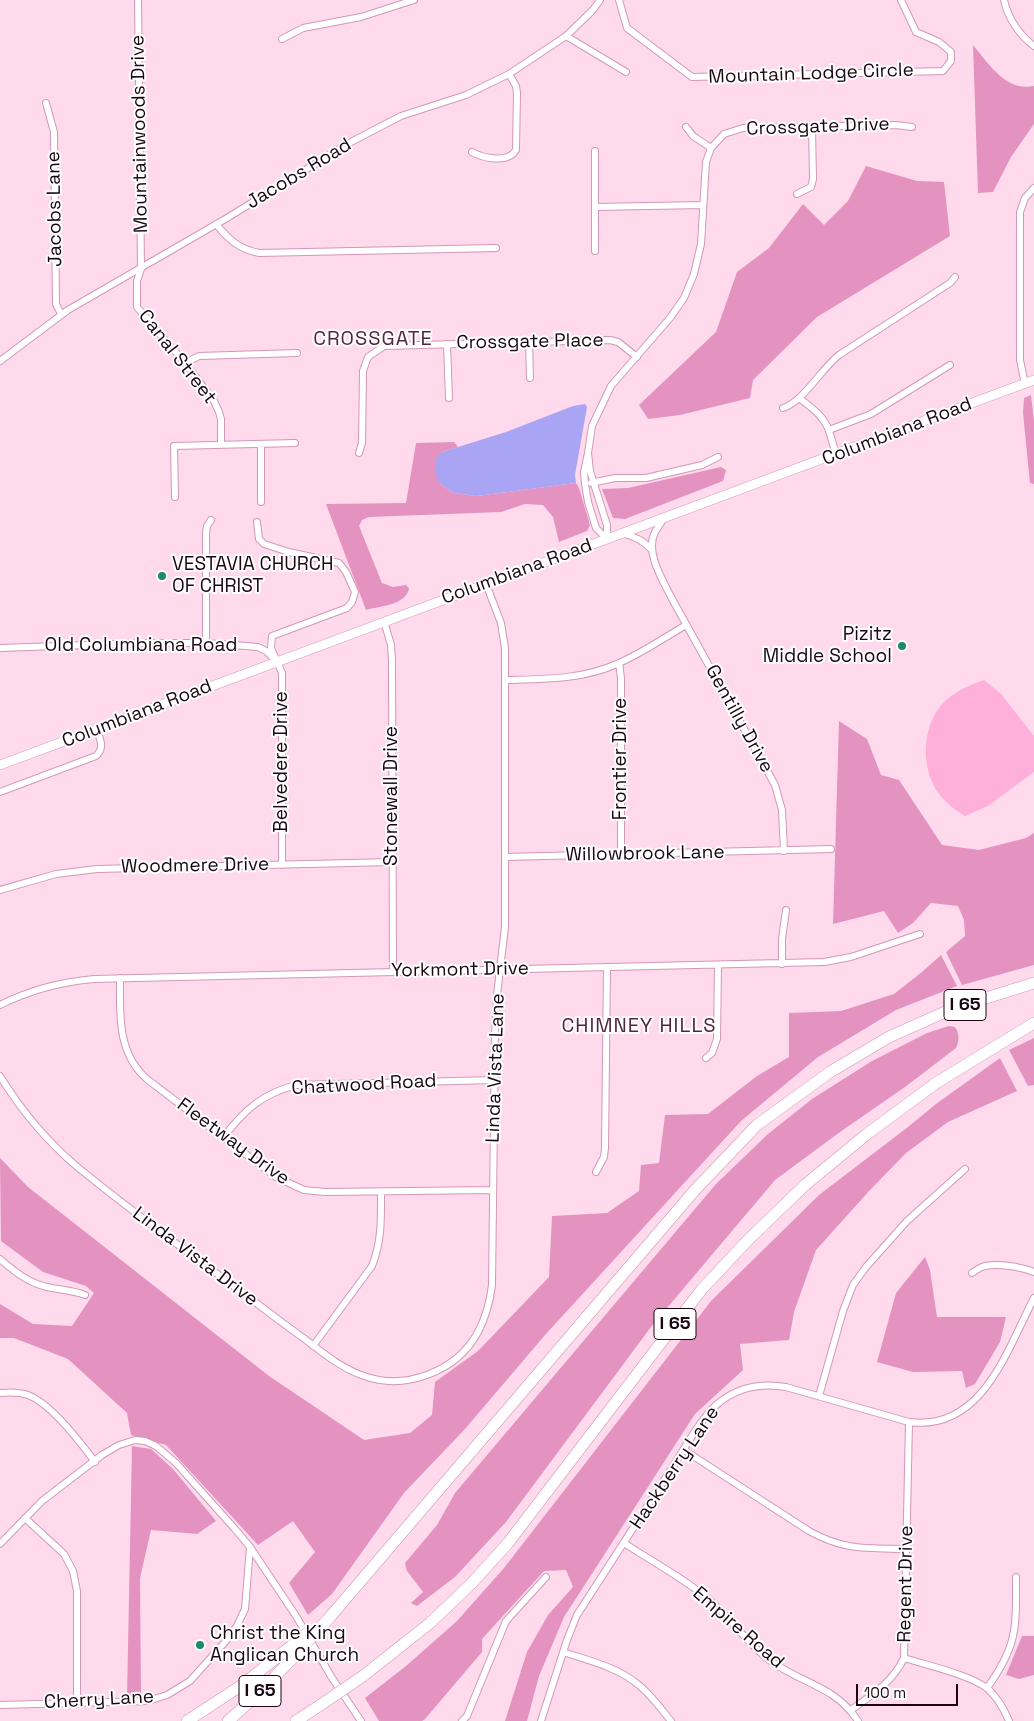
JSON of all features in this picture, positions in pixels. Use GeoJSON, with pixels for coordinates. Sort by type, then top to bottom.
{"type":"FeatureCollection","features":[{"type":"Feature","properties":{"kind":"highway","name":"I 65"},"geometry":{"type":"LineString","coordinates":[[228,1721],[255,1697],[288,1655],[330,1617],[695,1190],[757,1125],[830,1072],[889,1037],[954,1008],[1034,983]]}},
{"type":"Feature","properties":{"kind":"highway","name":"I 65"},"geometry":{"type":"LineString","coordinates":[[296,1721],[363,1676],[430,1623],[472,1583],[508,1544],[702,1289],[755,1233],[805,1185],[867,1134],[936,1083],[1034,1023]]}},
{"type":"Feature","properties":{"kind":"highway"},"geometry":{"type":"LineString","coordinates":[[187,1721],[288,1655]]}},
{"type":"Feature","properties":{"kind":"main road","name":"Columbiana Road"},"geometry":{"type":"LineString","coordinates":[[0,766],[384,621],[1030,382]]}},
{"type":"Feature","properties":{"kind":"street","name":"Mountainwoods Drive"},"geometry":{"type":"LineString","coordinates":[[138,0],[141,269]]}},
{"type":"Feature","properties":{"kind":"street"},"geometry":{"type":"LineString","coordinates":[[282,39],[303,28],[361,17],[414,0]]}},
{"type":"Feature","properties":{"kind":"street","name":"Jacobs Road"},"geometry":{"type":"LineString","coordinates":[[0,360],[61,314],[141,269],[349,143],[415,111],[466,95],[509,74],[566,36],[593,10],[600,0]]}},
{"type":"Feature","properties":{"kind":"street","name":"Mountain Lodge Circle"},"geometry":{"type":"LineString","coordinates":[[619,0],[627,28],[692,77],[943,71],[951,61],[951,52],[939,42],[916,32],[901,0]]}},
{"type":"Feature","properties":{"kind":"street"},"geometry":{"type":"LineString","coordinates":[[1004,0],[1018,31],[1034,46]]}},
{"type":"Feature","properties":{"kind":"street"},"geometry":{"type":"LineString","coordinates":[[566,36],[626,72]]}},
{"type":"Feature","properties":{"kind":"street"},"geometry":{"type":"LineString","coordinates":[[472,152],[487,158],[503,158],[510,157],[516,150],[517,93],[516,86],[509,74]]}},
{"type":"Feature","properties":{"kind":"street","name":"Jacobs Lane"},"geometry":{"type":"LineString","coordinates":[[46,103],[54,132],[56,304],[61,314]]}},
{"type":"Feature","properties":{"kind":"street","name":"Crossgate Drive"},"geometry":{"type":"LineString","coordinates":[[711,148],[724,134],[736,130],[896,125],[912,127]]}},
{"type":"Feature","properties":{"kind":"street"},"geometry":{"type":"LineString","coordinates":[[607,539],[596,528],[585,484],[584,472],[592,426],[611,386],[670,318],[684,298],[698,259],[704,205],[706,162],[711,148],[692,136],[686,127]]}},
{"type":"Feature","properties":{"kind":"street"},"geometry":{"type":"LineString","coordinates":[[797,194],[810,187],[813,179],[812,127]]}},
{"type":"Feature","properties":{"kind":"street"},"geometry":{"type":"LineString","coordinates":[[595,151],[595,251]]}},
{"type":"Feature","properties":{"kind":"street"},"geometry":{"type":"LineString","coordinates":[[1030,382],[1020,360],[1020,212],[1025,198],[1034,188]]}},
{"type":"Feature","properties":{"kind":"street"},"geometry":{"type":"LineString","coordinates":[[595,207],[704,205]]}},
{"type":"Feature","properties":{"kind":"street"},"geometry":{"type":"LineString","coordinates":[[216,224],[226,237],[238,246],[259,253],[496,248]]}},
{"type":"Feature","properties":{"kind":"street","name":"Canal Street"},"geometry":{"type":"LineString","coordinates":[[141,269],[136,281],[137,308],[185,363],[217,406],[221,419],[221,445]]}},
{"type":"Feature","properties":{"kind":"street"},"geometry":{"type":"LineString","coordinates":[[783,408],[799,398],[839,355],[950,284],[955,277]]}},
{"type":"Feature","properties":{"kind":"street","name":"Crossgate Place"},"geometry":{"type":"LineString","coordinates":[[359,453],[362,443],[363,372],[368,356],[379,348],[447,344],[610,340],[618,342],[637,357]]}},
{"type":"Feature","properties":{"kind":"street"},"geometry":{"type":"LineString","coordinates":[[528,342],[530,378]]}},
{"type":"Feature","properties":{"kind":"street"},"geometry":{"type":"LineString","coordinates":[[447,344],[448,398]]}},
{"type":"Feature","properties":{"kind":"street"},"geometry":{"type":"LineString","coordinates":[[185,363],[199,356],[297,353]]}},
{"type":"Feature","properties":{"kind":"street"},"geometry":{"type":"LineString","coordinates":[[829,430],[871,414],[950,365]]}},
{"type":"Feature","properties":{"kind":"street"},"geometry":{"type":"LineString","coordinates":[[799,398],[817,412],[829,430],[837,455]]}},
{"type":"Feature","properties":{"kind":"street"},"geometry":{"type":"LineString","coordinates":[[175,497],[174,446],[295,443]]}},
{"type":"Feature","properties":{"kind":"street"},"geometry":{"type":"LineString","coordinates":[[261,502],[262,444]]}},
{"type":"Feature","properties":{"kind":"street"},"geometry":{"type":"LineString","coordinates":[[588,453],[590,471],[607,525],[607,539]]}},
{"type":"Feature","properties":{"kind":"street"},"geometry":{"type":"LineString","coordinates":[[585,484],[615,478],[646,478],[702,466],[718,457]]}},
{"type":"Feature","properties":{"kind":"street"},"geometry":{"type":"LineString","coordinates":[[652,550],[655,533],[664,518]]}},
{"type":"Feature","properties":{"kind":"street"},"geometry":{"type":"LineString","coordinates":[[206,643],[206,533],[207,526],[211,520]]}},
{"type":"Feature","properties":{"kind":"street","name":"Belvedere Drive"},"geometry":{"type":"LineString","coordinates":[[257,522],[259,539],[264,544],[289,552],[339,563],[346,572],[355,592],[352,602],[347,608],[272,636],[272,648],[282,673],[282,865]]}},
{"type":"Feature","properties":{"kind":"street"},"geometry":{"type":"LineString","coordinates":[[622,533],[637,537],[652,550]]}},
{"type":"Feature","properties":{"kind":"street","name":"Gentilly Drive"},"geometry":{"type":"LineString","coordinates":[[652,550],[662,579],[686,625],[775,785],[782,810],[784,851]]}},
{"type":"Feature","properties":{"kind":"street","name":"Linda Vista Lane"},"geometry":{"type":"LineString","coordinates":[[424,1376],[444,1367],[471,1343],[484,1320],[492,1285],[494,1080],[497,1002],[505,927],[505,680],[503,633],[486,584]]}},
{"type":"Feature","properties":{"kind":"street","name":"Stonewall Drive"},"geometry":{"type":"LineString","coordinates":[[384,621],[391,645],[392,660],[393,972]]}},
{"type":"Feature","properties":{"kind":"street"},"geometry":{"type":"LineString","coordinates":[[505,680],[569,678],[585,674],[619,663],[686,625]]}},
{"type":"Feature","properties":{"kind":"street","name":"Old Columbiana Road"},"geometry":{"type":"LineString","coordinates":[[0,648],[206,643],[258,647],[266,651],[277,661]]}},
{"type":"Feature","properties":{"kind":"street","name":"Frontier Drive"},"geometry":{"type":"LineString","coordinates":[[619,663],[621,678],[621,854]]}},
{"type":"Feature","properties":{"kind":"street"},"geometry":{"type":"LineString","coordinates":[[0,792],[96,756],[102,747],[97,730]]}},
{"type":"Feature","properties":{"kind":"street"},"geometry":{"type":"LineString","coordinates":[[784,851],[831,849]]}},
{"type":"Feature","properties":{"kind":"street","name":"Willowbrook Lane"},"geometry":{"type":"LineString","coordinates":[[505,857],[784,851]]}},
{"type":"Feature","properties":{"kind":"street","name":"Woodmere Drive"},"geometry":{"type":"LineString","coordinates":[[0,890],[56,874],[85,870],[392,862]]}},
{"type":"Feature","properties":{"kind":"street"},"geometry":{"type":"LineString","coordinates":[[782,964],[782,939],[786,910]]}},
{"type":"Feature","properties":{"kind":"street","name":"Yorkmont Drive"},"geometry":{"type":"LineString","coordinates":[[0,1005],[30,991],[62,982],[120,978],[824,962],[841,960],[920,934]]}},
{"type":"Feature","properties":{"kind":"street"},"geometry":{"type":"LineString","coordinates":[[706,1058],[712,1053],[716,1039],[718,965]]}},
{"type":"Feature","properties":{"kind":"street"},"geometry":{"type":"LineString","coordinates":[[596,1172],[604,1157],[605,1148],[607,968]]}},
{"type":"Feature","properties":{"kind":"street","name":"Fleetway Drive"},"geometry":{"type":"LineString","coordinates":[[120,978],[122,1037],[133,1063],[148,1080],[276,1177],[299,1188],[325,1192],[493,1190]]}},
{"type":"Feature","properties":{"kind":"street","name":"Linda Vista Drive"},"geometry":{"type":"LineString","coordinates":[[0,1076],[34,1124],[89,1177],[313,1346],[345,1368],[375,1380],[399,1381],[424,1376]]}},
{"type":"Feature","properties":{"kind":"street","name":"Chatwood Road"},"geometry":{"type":"LineString","coordinates":[[223,1138],[236,1121],[256,1102],[277,1091],[296,1085],[494,1080]]}},
{"type":"Feature","properties":{"kind":"street"},"geometry":{"type":"LineString","coordinates":[[819,1396],[843,1311],[853,1285],[906,1221],[965,1169]]}},
{"type":"Feature","properties":{"kind":"street"},"geometry":{"type":"LineString","coordinates":[[313,1346],[372,1266],[378,1253],[381,1192]]}},
{"type":"Feature","properties":{"kind":"street"},"geometry":{"type":"LineString","coordinates":[[0,1259],[32,1283],[85,1295]]}},
{"type":"Feature","properties":{"kind":"street"},"geometry":{"type":"LineString","coordinates":[[972,1273],[982,1267],[993,1265],[1034,1272]]}},
{"type":"Feature","properties":{"kind":"street","name":"Hackberry Lane"},"geometry":{"type":"LineString","coordinates":[[541,1721],[577,1615],[684,1450],[715,1406],[730,1395],[744,1389],[760,1385],[778,1386],[909,1422],[924,1424],[942,1420],[958,1413],[977,1398],[998,1369],[1034,1298]]}},
{"type":"Feature","properties":{"kind":"street"},"geometry":{"type":"LineString","coordinates":[[0,1392],[15,1392],[29,1395],[42,1403],[82,1443],[94,1462]]}},
{"type":"Feature","properties":{"kind":"street","name":"Regent Drive"},"geometry":{"type":"LineString","coordinates":[[851,1710],[891,1678],[899,1669],[904,1658],[909,1422]]}},
{"type":"Feature","properties":{"kind":"street"},"geometry":{"type":"LineString","coordinates":[[0,1544],[42,1501],[102,1455],[120,1445],[135,1440],[145,1441],[156,1446],[176,1463],[250,1547],[296,1616],[332,1678],[361,1721]]}},
{"type":"Feature","properties":{"kind":"street"},"geometry":{"type":"LineString","coordinates":[[684,1450],[824,1540],[848,1547],[907,1549]]}},
{"type":"Feature","properties":{"kind":"street"},"geometry":{"type":"LineString","coordinates":[[25,1518],[64,1554],[73,1571],[77,1591],[77,1704]]}},
{"type":"Feature","properties":{"kind":"street","name":"Empire Road"},"geometry":{"type":"LineString","coordinates":[[624,1543],[706,1597],[771,1661],[783,1669],[826,1689],[851,1710]]}},
{"type":"Feature","properties":{"kind":"street","name":"Cherry Lane"},"geometry":{"type":"LineString","coordinates":[[0,1705],[148,1701],[167,1696],[190,1681],[225,1642],[245,1610],[250,1547]]}},
{"type":"Feature","properties":{"kind":"street"},"geometry":{"type":"LineString","coordinates":[[987,1688],[1006,1659],[1015,1633],[1016,1576]]}},
{"type":"Feature","properties":{"kind":"street"},"geometry":{"type":"LineString","coordinates":[[462,1721],[467,1716],[506,1621],[546,1577]]}},
{"type":"Feature","properties":{"kind":"street"},"geometry":{"type":"LineString","coordinates":[[563,1652],[604,1665],[625,1676],[647,1692],[671,1721]]}},
{"type":"Feature","properties":{"kind":"street"},"geometry":{"type":"LineString","coordinates":[[904,1658],[960,1676],[987,1688],[1004,1708],[1009,1721]]}},
{"type":"Feature","properties":{"kind":"street"},"geometry":{"type":"LineString","coordinates":[[851,1710],[858,1721]]}},
{"type":"Feature","properties":{"kind":"shaded area"},"geometry":{"type":"Polygon","coordinates":[[[973,45],[992,68],[1007,81],[1024,87],[1034,86],[1034,124],[1011,157],[993,192],[978,193],[973,45]]]}},
{"type":"Feature","properties":{"kind":"shaded area"},"geometry":{"type":"Polygon","coordinates":[[[866,166],[917,181],[944,182],[950,236],[817,317],[753,380],[750,398],[680,415],[648,419],[639,405],[716,332],[737,272],[769,248],[803,204],[824,225],[848,201],[866,166]]]}},
{"type":"Feature","properties":{"kind":"shaded area"},"geometry":{"type":"Polygon","coordinates":[[[1031,395],[1034,421],[1034,484],[1030,483],[1023,413],[1024,398],[1031,395]]]}},
{"type":"Feature","properties":{"kind":"shaded area"},"geometry":{"type":"Polygon","coordinates":[[[585,404],[587,407],[575,475],[576,483],[477,496],[454,493],[439,483],[435,471],[436,459],[442,452],[506,432],[573,406],[585,404]]]}},
{"type":"Feature","properties":{"kind":"shaded area"},"geometry":{"type":"Polygon","coordinates":[[[454,442],[458,447],[442,452],[439,483],[454,493],[477,496],[576,483],[590,525],[587,531],[559,542],[553,517],[543,505],[525,504],[501,512],[369,517],[362,520],[359,526],[382,583],[393,587],[406,585],[409,588],[407,594],[398,601],[366,610],[326,504],[406,503],[416,443],[454,442]]]}},
{"type":"Feature","properties":{"kind":"shaded area"},"geometry":{"type":"Polygon","coordinates":[[[721,467],[726,470],[723,481],[625,519],[613,518],[602,489],[628,488],[721,467]]]}},
{"type":"Feature","properties":{"kind":"shaded area"},"geometry":{"type":"Polygon","coordinates":[[[984,680],[1001,694],[1034,736],[1034,772],[988,806],[965,816],[954,809],[933,785],[927,764],[926,742],[931,721],[940,706],[957,692],[984,680]]]}},
{"type":"Feature","properties":{"kind":"shaded area"},"geometry":{"type":"Polygon","coordinates":[[[839,721],[867,739],[881,775],[899,780],[942,845],[979,850],[1026,838],[1034,833],[1034,965],[962,985],[946,952],[965,936],[964,920],[958,906],[931,903],[913,923],[898,933],[884,911],[833,924],[839,721]]]}},
{"type":"Feature","properties":{"kind":"shaded area"},"geometry":{"type":"Polygon","coordinates":[[[941,955],[957,986],[896,1010],[818,1057],[741,1121],[545,1335],[465,1429],[404,1493],[332,1594],[308,1615],[289,1583],[315,1552],[293,1521],[258,1545],[166,1445],[131,1435],[127,1413],[68,1359],[14,1338],[0,1338],[0,1304],[33,1324],[72,1326],[94,1293],[86,1286],[43,1272],[1,1241],[0,1158],[28,1187],[269,1376],[364,1440],[410,1433],[432,1415],[435,1382],[478,1351],[549,1277],[552,1216],[607,1213],[639,1191],[641,1165],[659,1163],[665,1115],[708,1114],[757,1076],[789,1057],[789,1013],[841,1011],[894,994],[941,955]]]}},
{"type":"Feature","properties":{"kind":"shaded area"},"geometry":{"type":"Polygon","coordinates":[[[949,1026],[955,1027],[958,1032],[956,1048],[775,1180],[651,1327],[506,1522],[455,1577],[417,1606],[411,1603],[423,1592],[407,1571],[405,1563],[437,1525],[455,1493],[716,1184],[768,1134],[812,1099],[872,1061],[927,1033],[949,1026]]]}},
{"type":"Feature","properties":{"kind":"shaded area"},"geometry":{"type":"Polygon","coordinates":[[[1034,1038],[1034,1085],[1028,1086],[1009,1050],[1034,1038]]]}},
{"type":"Feature","properties":{"kind":"shaded area"},"geometry":{"type":"Polygon","coordinates":[[[1000,1058],[1017,1091],[948,1122],[906,1153],[870,1190],[816,1250],[794,1312],[789,1340],[740,1344],[743,1370],[695,1414],[564,1617],[539,1676],[527,1721],[505,1721],[527,1652],[548,1615],[573,1587],[566,1570],[544,1571],[482,1639],[482,1652],[425,1719],[422,1721],[379,1721],[365,1698],[406,1666],[457,1621],[504,1568],[711,1301],[819,1195],[936,1104],[1000,1058]]]}},
{"type":"Feature","properties":{"kind":"shaded area"},"geometry":{"type":"Polygon","coordinates":[[[925,1257],[930,1270],[937,1317],[1006,1317],[1000,1342],[975,1384],[966,1388],[962,1371],[913,1372],[877,1362],[896,1293],[925,1257]]]}},
{"type":"Feature","properties":{"kind":"shaded area"},"geometry":{"type":"Polygon","coordinates":[[[132,1446],[151,1449],[173,1469],[216,1521],[197,1534],[151,1530],[140,1578],[141,1698],[127,1697],[132,1446]]]}},
{"type":"Feature","properties":{"kind":"shaded area"},"geometry":{"type":"Polygon","coordinates":[[[1022,1636],[1034,1636],[1034,1675],[1019,1679],[1006,1675],[1022,1636]]]}},
{"type":"Feature","properties":{"kind":"place","name":"VESTAVIA CHURCH OF CHRIST"},"geometry":{"type":"Point","coordinates":[162,576]}},
{"type":"Feature","properties":{"kind":"place","name":"Pizitz Middle School"},"geometry":{"type":"Point","coordinates":[902,646]}},
{"type":"Feature","properties":{"kind":"place","name":"Christ the King Anglican Church"},"geometry":{"type":"Point","coordinates":[200,1645]}},
{"type":"Feature","properties":{"kind":"district","name":"CROSSGATE"},"geometry":{"type":"Point","coordinates":[373,340]}},
{"type":"Feature","properties":{"kind":"district","name":"CHIMNEY HILLS"},"geometry":{"type":"Point","coordinates":[639,1027]}}]}
